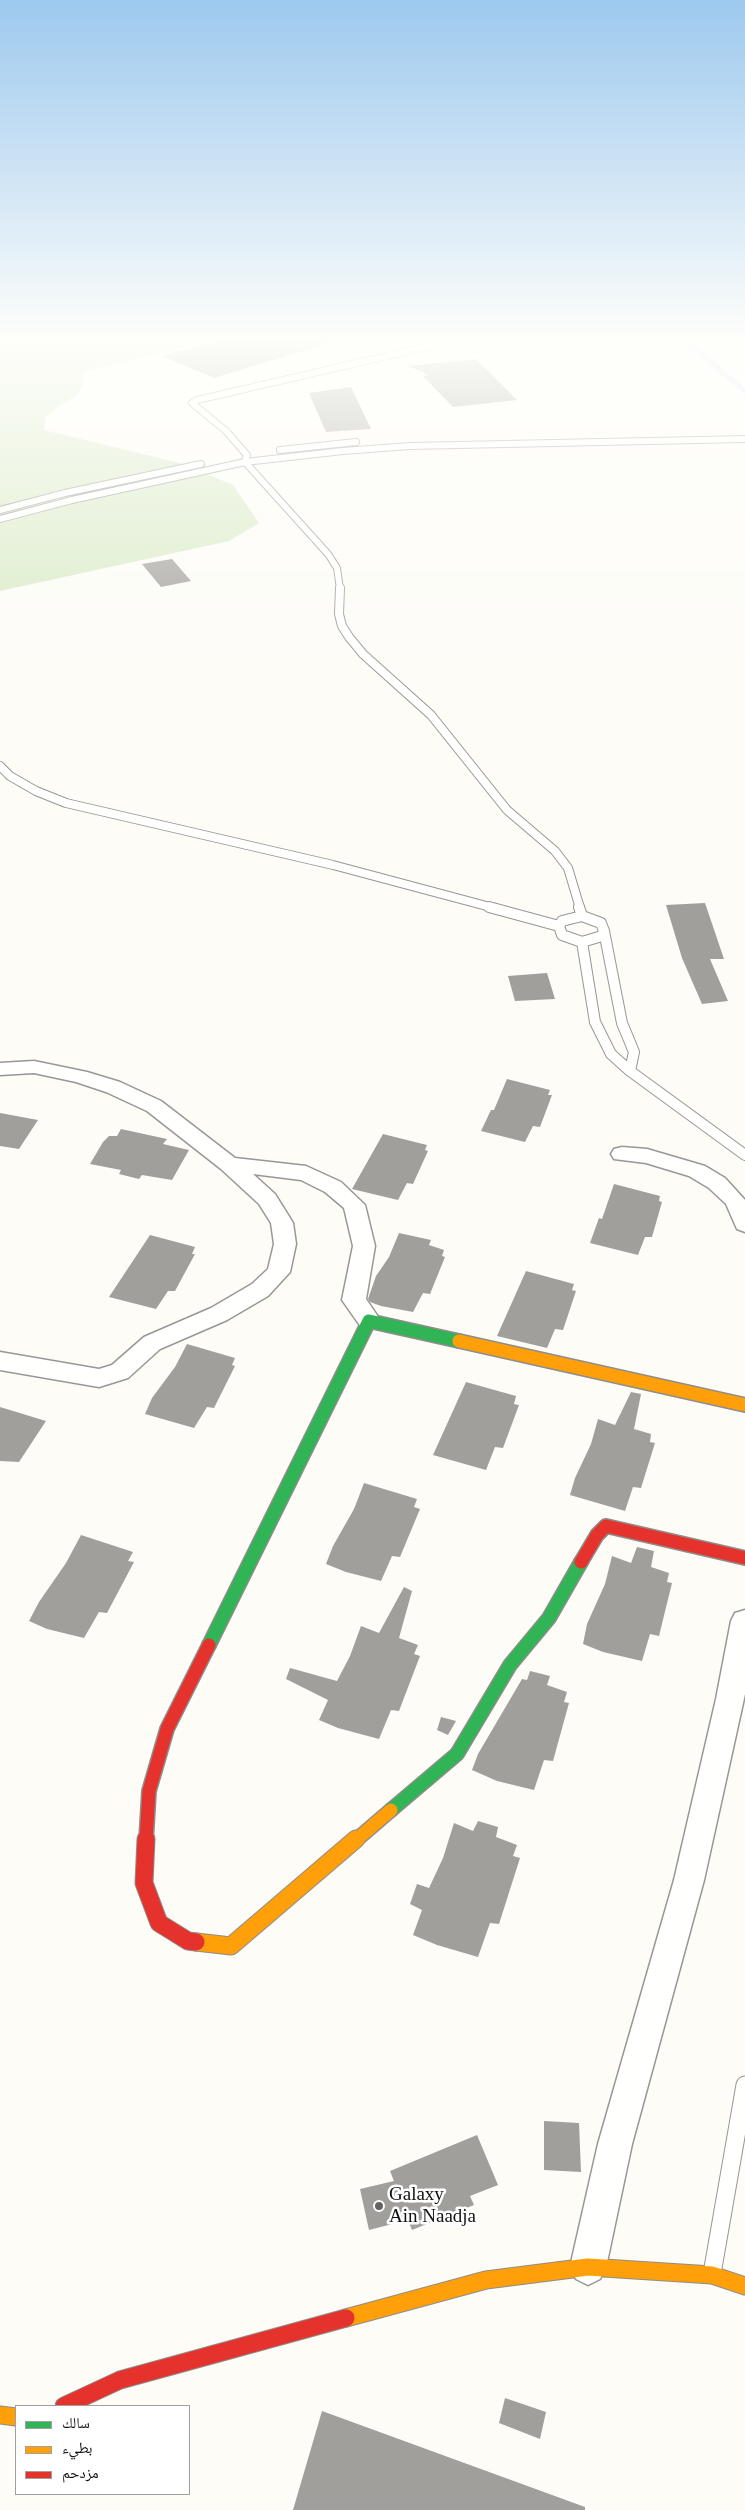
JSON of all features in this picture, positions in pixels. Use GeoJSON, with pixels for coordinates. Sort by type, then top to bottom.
{"type":"FeatureCollection","features":[{"type":"Feature","properties":{"kind":"street"},"geometry":{"type":"LineString","coordinates":[[0,1069],[34,1067],[80,1076],[113,1086],[154,1106],[229,1164],[267,1199],[282,1223],[286,1244],[279,1272],[260,1290],[219,1314],[152,1343],[120,1372],[99,1378],[0,1361]]}},
{"type":"Feature","properties":{"kind":"street"},"geometry":{"type":"LineString","coordinates":[[622,1154],[648,1156],[704,1175],[717,1182],[735,1201],[745,1224]]}},
{"type":"Feature","properties":{"kind":"street"},"geometry":{"type":"LineString","coordinates":[[229,1164],[306,1173],[333,1186],[354,1205],[364,1246],[354,1300],[370,1321],[745,1404]]}},
{"type":"Feature","properties":{"kind":"street"},"geometry":{"type":"LineString","coordinates":[[370,1321],[167,1729],[149,1791],[144,1883],[159,1923],[188,1941],[231,1946],[457,1754],[510,1666],[549,1618],[597,1535],[606,1526],[616,1526],[745,1558]]}},
{"type":"Feature","properties":{"kind":"street"},"geometry":{"type":"LineString","coordinates":[[588,2267],[615,2144],[689,1880],[730,1700],[745,1621]]}},
{"type":"Feature","properties":{"kind":"street"},"geometry":{"type":"LineString","coordinates":[[66,2405],[120,2380],[486,2280],[588,2267],[712,2275],[745,2286]]}},
{"type":"Feature","properties":{"kind":"street"},"geometry":{"type":"LineString","coordinates":[[0,2415],[15,2417]]}},
{"type":"Feature","properties":{"kind":"lane"},"geometry":{"type":"LineString","coordinates":[[244,456],[328,554],[337,568],[340,585],[339,614],[342,626],[349,637],[363,654],[431,715],[507,810],[556,851],[568,868],[582,916]]}},
{"type":"Feature","properties":{"kind":"lane"},"geometry":{"type":"LineString","coordinates":[[0,510],[65,493],[246,459],[282,456]]}},
{"type":"Feature","properties":{"kind":"lane"},"geometry":{"type":"LineString","coordinates":[[0,519],[246,459]]}},
{"type":"Feature","properties":{"kind":"lane"},"geometry":{"type":"LineString","coordinates":[[0,766],[10,776],[36,791],[66,803],[333,865],[559,926]]}},
{"type":"Feature","properties":{"kind":"lane"},"geometry":{"type":"LineString","coordinates":[[559,926],[567,918],[582,916],[601,923],[622,1023],[634,1052],[630,1071]]}},
{"type":"Feature","properties":{"kind":"lane"},"geometry":{"type":"LineString","coordinates":[[559,926],[562,935],[582,942],[597,939],[604,931]]}},
{"type":"Feature","properties":{"kind":"lane"},"geometry":{"type":"LineString","coordinates":[[582,942],[595,1022],[611,1054],[630,1071],[745,1155]]}},
{"type":"Feature","properties":{"kind":"lane"},"geometry":{"type":"LineString","coordinates":[[712,2275],[745,2085]]}},
{"type":"Feature","properties":{"kind":"green space"},"geometry":{"type":"Polygon","coordinates":[[[0,456],[152,456],[180,463],[233,485],[259,523],[229,541],[0,591],[0,456]]]}},
{"type":"Feature","properties":{"kind":"building"},"geometry":{"type":"Polygon","coordinates":[[[172,559],[191,581],[161,587],[142,564],[172,559]]]}},
{"type":"Feature","properties":{"kind":"building"},"geometry":{"type":"Polygon","coordinates":[[[705,903],[724,959],[710,959],[728,1001],[702,1004],[682,958],[666,905],[705,903]]]}},
{"type":"Feature","properties":{"kind":"building"},"geometry":{"type":"Polygon","coordinates":[[[547,973],[555,999],[515,1001],[508,976],[547,973]]]}},
{"type":"Feature","properties":{"kind":"building"},"geometry":{"type":"Polygon","coordinates":[[[507,1079],[550,1090],[548,1095],[552,1095],[540,1127],[533,1126],[525,1142],[481,1131],[491,1110],[494,1110],[507,1079]]]}},
{"type":"Feature","properties":{"kind":"building"},"geometry":{"type":"Polygon","coordinates":[[[0,1113],[38,1120],[19,1149],[0,1146],[0,1113]]]}},
{"type":"Feature","properties":{"kind":"building"},"geometry":{"type":"Polygon","coordinates":[[[121,1129],[167,1139],[163,1144],[189,1150],[172,1180],[142,1175],[139,1179],[119,1174],[121,1170],[90,1164],[103,1142],[109,1136],[117,1136],[121,1129]]]}},
{"type":"Feature","properties":{"kind":"building"},"geometry":{"type":"Polygon","coordinates":[[[383,1134],[427,1145],[425,1150],[428,1151],[413,1184],[407,1183],[398,1200],[352,1189],[383,1134]]]}},
{"type":"Feature","properties":{"kind":"building"},"geometry":{"type":"Polygon","coordinates":[[[614,1184],[660,1196],[659,1201],[662,1202],[652,1237],[645,1237],[638,1255],[590,1243],[599,1218],[602,1219],[614,1184]]]}},
{"type":"Feature","properties":{"kind":"building"},"geometry":{"type":"Polygon","coordinates":[[[399,1233],[431,1240],[429,1245],[444,1250],[442,1256],[445,1257],[430,1294],[423,1293],[413,1312],[381,1306],[370,1302],[368,1299],[376,1276],[389,1257],[399,1233]]]}},
{"type":"Feature","properties":{"kind":"building"},"geometry":{"type":"Polygon","coordinates":[[[150,1235],[195,1247],[192,1254],[195,1254],[175,1291],[168,1291],[156,1309],[109,1297],[150,1235]]]}},
{"type":"Feature","properties":{"kind":"building"},"geometry":{"type":"Polygon","coordinates":[[[526,1271],[574,1284],[572,1290],[576,1291],[563,1330],[555,1329],[547,1348],[497,1336],[526,1271]]]}},
{"type":"Feature","properties":{"kind":"building"},"geometry":{"type":"Polygon","coordinates":[[[187,1344],[235,1358],[232,1365],[235,1366],[214,1408],[207,1407],[194,1428],[145,1414],[152,1398],[175,1367],[187,1344]]]}},
{"type":"Feature","properties":{"kind":"building"},"geometry":{"type":"Polygon","coordinates":[[[466,1382],[516,1396],[514,1404],[519,1405],[503,1448],[495,1447],[486,1470],[433,1455],[466,1382]]]}},
{"type":"Feature","properties":{"kind":"building"},"geometry":{"type":"Polygon","coordinates":[[[631,1392],[641,1394],[634,1429],[651,1434],[650,1442],[655,1443],[641,1488],[633,1487],[625,1511],[570,1495],[575,1478],[591,1444],[598,1419],[615,1425],[631,1392]]]}},
{"type":"Feature","properties":{"kind":"building"},"geometry":{"type":"Polygon","coordinates":[[[0,1407],[46,1421],[19,1462],[0,1461],[0,1407]]]}},
{"type":"Feature","properties":{"kind":"building"},"geometry":{"type":"Polygon","coordinates":[[[364,1483],[417,1499],[414,1507],[420,1509],[400,1557],[392,1556],[381,1581],[346,1572],[326,1564],[333,1546],[354,1509],[364,1483]]]}},
{"type":"Feature","properties":{"kind":"building"},"geometry":{"type":"Polygon","coordinates":[[[81,1535],[133,1552],[128,1561],[134,1562],[107,1613],[99,1612],[84,1638],[47,1629],[29,1621],[39,1602],[66,1563],[81,1535]]]}},
{"type":"Feature","properties":{"kind":"building"},"geometry":{"type":"Polygon","coordinates":[[[637,1547],[654,1551],[651,1567],[669,1573],[667,1582],[672,1583],[659,1636],[650,1634],[642,1661],[603,1652],[583,1644],[587,1624],[605,1584],[612,1556],[631,1563],[637,1547]]]}},
{"type":"Feature","properties":{"kind":"building"},"geometry":{"type":"Polygon","coordinates":[[[404,1587],[412,1591],[399,1638],[418,1645],[414,1654],[420,1656],[399,1711],[391,1710],[379,1739],[338,1728],[319,1720],[328,1700],[286,1679],[290,1668],[337,1681],[350,1656],[361,1626],[379,1633],[404,1587]]]}},
{"type":"Feature","properties":{"kind":"building"},"geometry":{"type":"Polygon","coordinates":[[[530,1671],[550,1676],[547,1685],[567,1692],[564,1702],[569,1703],[553,1761],[544,1760],[534,1790],[497,1781],[472,1770],[478,1754],[522,1679],[527,1680],[530,1671]]]}},
{"type":"Feature","properties":{"kind":"building"},"geometry":{"type":"Polygon","coordinates":[[[441,1717],[456,1721],[448,1735],[437,1730],[441,1717]]]}},
{"type":"Feature","properties":{"kind":"building"},"geometry":{"type":"Polygon","coordinates":[[[478,1821],[498,1827],[496,1837],[517,1845],[513,1856],[520,1858],[499,1924],[490,1923],[478,1957],[437,1945],[413,1935],[422,1910],[410,1904],[417,1884],[429,1888],[443,1858],[454,1823],[473,1831],[478,1821]]]}},
{"type":"Feature","properties":{"kind":"building"},"geometry":{"type":"Polygon","coordinates":[[[544,2121],[579,2123],[581,2172],[544,2170],[544,2121]]]}},
{"type":"Feature","properties":{"kind":"building"},"geometry":{"type":"Polygon","coordinates":[[[477,2135],[498,2185],[470,2196],[474,2205],[412,2230],[408,2220],[369,2230],[360,2189],[394,2181],[390,2171],[477,2135]]]}},
{"type":"Feature","properties":{"kind":"building"},"geometry":{"type":"Polygon","coordinates":[[[505,2398],[546,2412],[540,2439],[499,2423],[505,2398]]]}},
{"type":"Feature","properties":{"kind":"building"},"geometry":{"type":"Polygon","coordinates":[[[322,2411],[585,2507],[585,2510],[293,2510],[322,2411]]]}},
{"type":"Feature","properties":{"kind":"traffic: fast"},"geometry":{"type":"LineString","coordinates":[[209,1645],[369,1321],[459,1341]]}},
{"type":"Feature","properties":{"kind":"traffic: fast"},"geometry":{"type":"LineString","coordinates":[[391,1810],[457,1754],[510,1665],[549,1618],[581,1562]]}},
{"type":"Feature","properties":{"kind":"traffic: slow"},"geometry":{"type":"LineString","coordinates":[[459,1341],[745,1405]]}},
{"type":"Feature","properties":{"kind":"traffic: slow"},"geometry":{"type":"LineString","coordinates":[[196,1942],[231,1946],[391,1810]]}},
{"type":"Feature","properties":{"kind":"traffic: slow"},"geometry":{"type":"LineString","coordinates":[[346,2318],[486,2280],[588,2267],[712,2275],[745,2286]]}},
{"type":"Feature","properties":{"kind":"traffic: slow"},"geometry":{"type":"LineString","coordinates":[[0,2415],[15,2417]]}},
{"type":"Feature","properties":{"kind":"traffic: jam"},"geometry":{"type":"LineString","coordinates":[[581,1562],[597,1535],[606,1526],[745,1558]]}},
{"type":"Feature","properties":{"kind":"traffic: jam"},"geometry":{"type":"LineString","coordinates":[[196,1942],[188,1941],[159,1923],[144,1883],[149,1791],[167,1729],[209,1645]]}},
{"type":"Feature","properties":{"kind":"traffic: jam"},"geometry":{"type":"LineString","coordinates":[[66,2405],[120,2380],[346,2318]]}},
{"type":"Feature","properties":{"kind":"place","name":"Galaxy Ain Naadja"},"geometry":{"type":"Point","coordinates":[379,2206]}}]}
